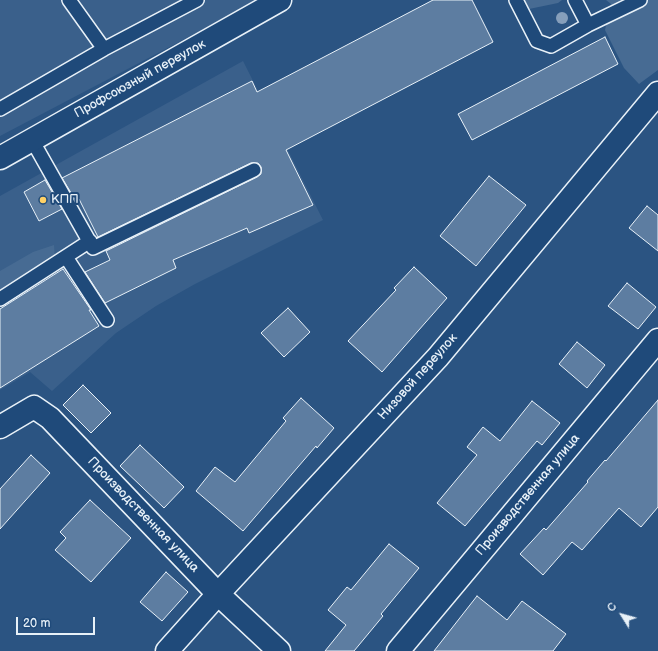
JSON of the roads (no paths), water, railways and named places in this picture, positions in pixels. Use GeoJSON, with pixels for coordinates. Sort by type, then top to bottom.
{"type":"FeatureCollection","features":[{"type":"Feature","properties":{"kind":"street","name":"Профсоюзный переулок"},"geometry":{"type":"LineString","coordinates":[[0,158],[280,0]]}},
{"type":"Feature","properties":{"kind":"street","name":"Низовой переулок"},"geometry":{"type":"LineString","coordinates":[[167,651],[438,357],[658,94]]}},
{"type":"Feature","properties":{"kind":"street","name":"Производственная улица"},"geometry":{"type":"LineString","coordinates":[[398,651],[658,340]]}},
{"type":"Feature","properties":{"kind":"street","name":"Производственная улица"},"geometry":{"type":"LineString","coordinates":[[0,427],[34,408],[50,418],[218,594],[279,651]]}},
{"type":"Feature","properties":{"kind":"lane"},"geometry":{"type":"LineString","coordinates":[[69,0],[104,49]]}},
{"type":"Feature","properties":{"kind":"lane"},"geometry":{"type":"LineString","coordinates":[[0,109],[104,49],[197,0]]}},
{"type":"Feature","properties":{"kind":"lane"},"geometry":{"type":"LineString","coordinates":[[516,0],[537,41],[551,46],[588,25],[640,0]]}},
{"type":"Feature","properties":{"kind":"lane"},"geometry":{"type":"LineString","coordinates":[[575,0],[588,25]]}},
{"type":"Feature","properties":{"kind":"lane"},"geometry":{"type":"LineString","coordinates":[[32,140],[93,248],[254,170]]}},
{"type":"Feature","properties":{"kind":"lane"},"geometry":{"type":"LineString","coordinates":[[0,299],[90,241]]}},
{"type":"Feature","properties":{"kind":"lane"},"geometry":{"type":"LineString","coordinates":[[66,257],[107,320]]}},
{"type":"Feature","properties":{"kind":"place","name":"КПП"},"geometry":{"type":"Point","coordinates":[43,200]}}]}
